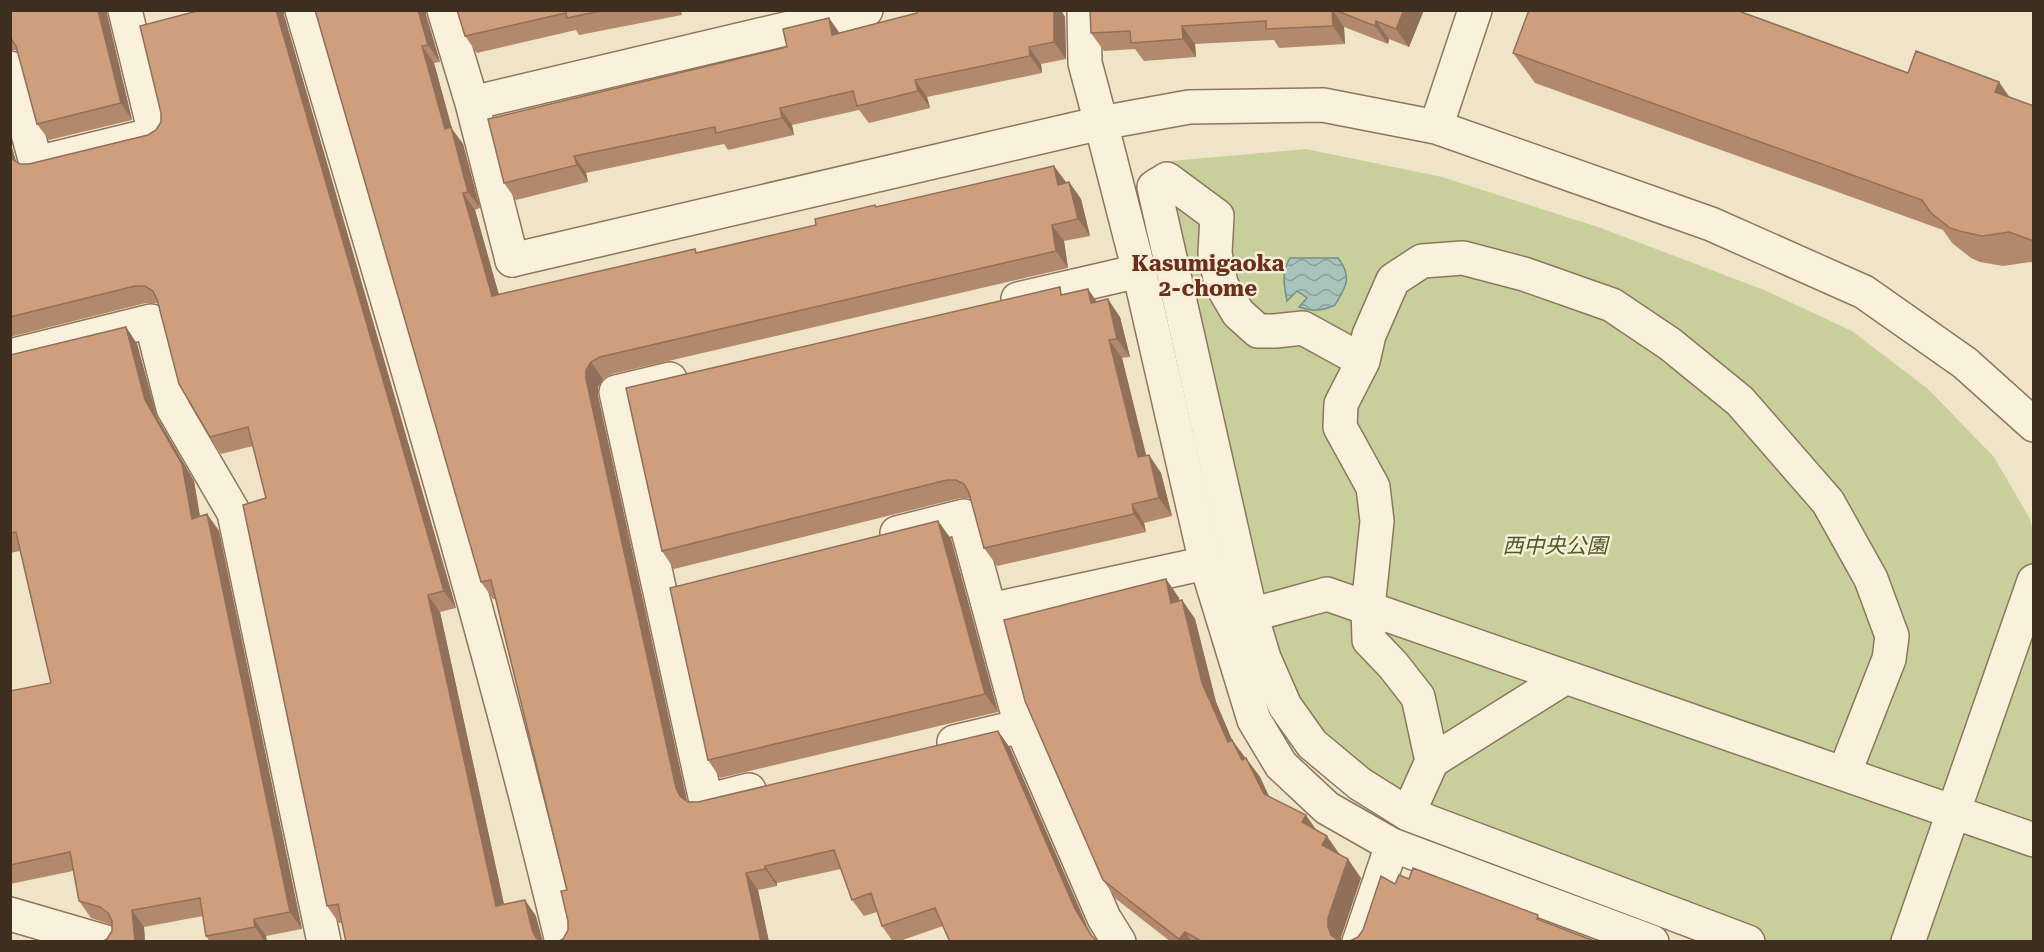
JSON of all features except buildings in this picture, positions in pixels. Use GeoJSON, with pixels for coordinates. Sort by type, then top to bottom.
{"type":"FeatureCollection","features":[{"type":"Feature","properties":{"kind":"street"},"geometry":{"type":"LineString","coordinates":[[10,68],[36,163],[155,134],[125,10]]}},
{"type":"Feature","properties":{"kind":"street"},"geometry":{"type":"LineString","coordinates":[[302,10],[427,434],[532,817],[562,942]]}},
{"type":"Feature","properties":{"kind":"street"},"geometry":{"type":"LineString","coordinates":[[444,10],[472,103],[512,260],[1101,123],[1189,107],[1323,105],[1436,127],[1711,225],[1864,292],[1965,363],[2034,425]]}},
{"type":"Feature","properties":{"kind":"street"},"geometry":{"type":"LineString","coordinates":[[472,103],[866,10]]}},
{"type":"Feature","properties":{"kind":"street"},"geometry":{"type":"LineString","coordinates":[[1084,10],[1085,63],[1139,271],[1206,563],[1254,720],[1281,765],[1327,808],[1392,845],[1652,942]]}},
{"type":"Feature","properties":{"kind":"street"},"geometry":{"type":"LineString","coordinates":[[1436,127],[1475,10]]}},
{"type":"Feature","properties":{"kind":"street"},"geometry":{"type":"LineString","coordinates":[[1363,361],[1303,328],[1275,332],[1258,331],[1238,313],[1221,284],[1215,253],[1217,216],[1167,179],[1154,187],[1251,615],[1264,658],[1285,705],[1312,744],[1360,784],[1408,814],[1748,942]]}},
{"type":"Feature","properties":{"kind":"street"},"geometry":{"type":"LineString","coordinates":[[1432,761],[1418,697],[1393,665],[1368,640],[1368,608],[1377,521],[1373,487],[1340,427],[1341,404],[1363,361],[1369,334],[1393,280],[1422,261],[1463,258],[1524,274],[1612,305],[1670,344],[1740,401],[1828,502],[1871,579],[1892,636],[1889,659],[1844,774]]}},
{"type":"Feature","properties":{"kind":"street"},"geometry":{"type":"LineString","coordinates":[[988,306],[1139,271]]}},
{"type":"Feature","properties":{"kind":"street"},"geometry":{"type":"LineString","coordinates":[[10,356],[151,321],[173,408],[234,513],[324,942]]}},
{"type":"Feature","properties":{"kind":"street"},"geometry":{"type":"LineString","coordinates":[[697,373],[616,392],[706,801],[773,785]]}},
{"type":"Feature","properties":{"kind":"street"},"geometry":{"type":"LineString","coordinates":[[863,542],[964,516],[1021,726],[1104,918],[1119,942]]}},
{"type":"Feature","properties":{"kind":"street"},"geometry":{"type":"LineString","coordinates":[[990,610],[1206,563]]}},
{"type":"Feature","properties":{"kind":"street"},"geometry":{"type":"LineString","coordinates":[[1908,942],[2034,581]]}},
{"type":"Feature","properties":{"kind":"street"},"geometry":{"type":"LineString","coordinates":[[660,591],[694,583]]}},
{"type":"Feature","properties":{"kind":"street"},"geometry":{"type":"LineString","coordinates":[[1251,615],[1328,594],[2034,840]]}},
{"type":"Feature","properties":{"kind":"street"},"geometry":{"type":"LineString","coordinates":[[1408,814],[1432,761],[1566,677]]}},
{"type":"Feature","properties":{"kind":"street"},"geometry":{"type":"LineString","coordinates":[[920,750],[1021,726]]}},
{"type":"Feature","properties":{"kind":"street"},"geometry":{"type":"LineString","coordinates":[[1359,942],[1392,845]]}},
{"type":"Feature","properties":{"kind":"street"},"geometry":{"type":"LineString","coordinates":[[12,924],[106,942]]}},
{"type":"Feature","properties":{"kind":"green space","name":"西中央公園"},"geometry":{"type":"Polygon","coordinates":[[[1306,149],[1442,177],[1601,228],[1764,290],[1852,331],[1928,389],[1994,457],[2030,519],[2033,532],[2033,941],[1732,941],[1406,826],[1279,712],[1139,188],[1160,162],[1306,149]]]}},
{"type":"Feature","properties":{"kind":"water"},"geometry":{"type":"Polygon","coordinates":[[[1290,258],[1338,258],[1347,276],[1342,293],[1335,305],[1317,310],[1299,307],[1307,298],[1297,291],[1287,301],[1284,274],[1290,258]]]}},
{"type":"Feature","properties":{"kind":"district","name":"Kasumigaoka 2-chome"},"geometry":{"type":"Point","coordinates":[1208,276]}}]}
